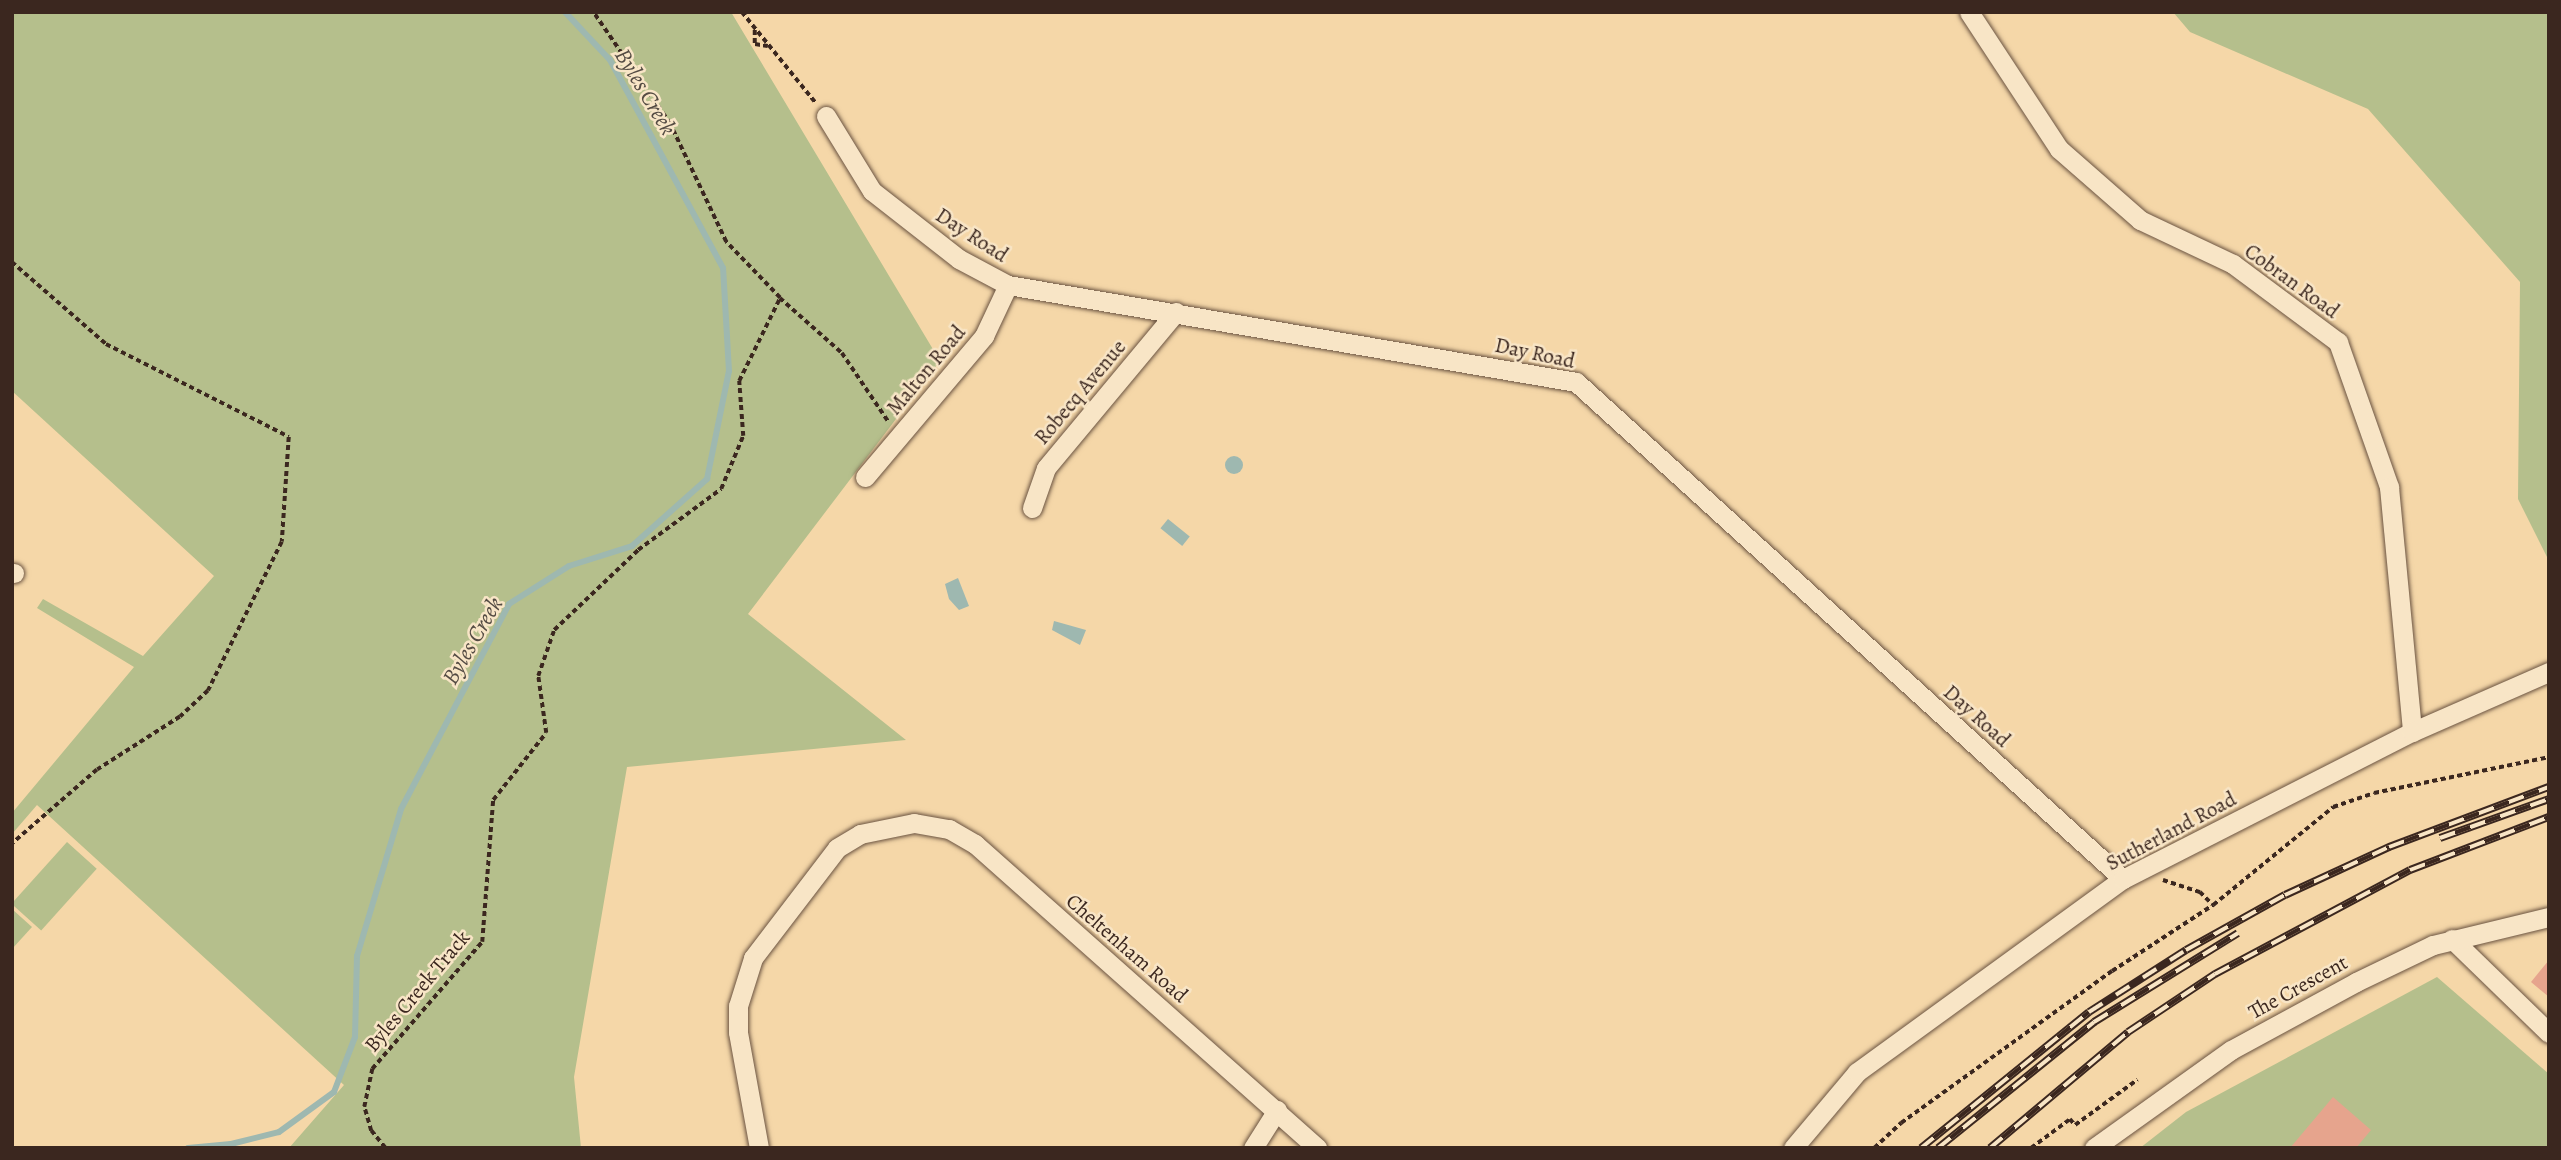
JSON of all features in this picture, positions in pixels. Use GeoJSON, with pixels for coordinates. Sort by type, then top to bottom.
{"type":"FeatureCollection","features":[{"type":"Feature","properties":{"kind":"street","name":"Cobran Road"},"geometry":{"type":"LineString","coordinates":[[1969,12],[2059,149],[2140,220],[2233,264],[2338,342],[2389,488],[2412,732]]}},
{"type":"Feature","properties":{"kind":"street","name":"Day Road"},"geometry":{"type":"LineString","coordinates":[[826,116],[872,191],[959,259],[1008,285],[1576,382],[2123,879]]}},
{"type":"Feature","properties":{"kind":"street","name":"Malton Road"},"geometry":{"type":"LineString","coordinates":[[865,477],[985,337],[1008,285]]}},
{"type":"Feature","properties":{"kind":"street","name":"Robecq Avenue"},"geometry":{"type":"LineString","coordinates":[[1032,508],[1046,468],[1176,312]]}},
{"type":"Feature","properties":{"kind":"street","name":"Sutherland Road"},"geometry":{"type":"LineString","coordinates":[[1793,1148],[1857,1072],[2123,879],[2412,732],[2549,672]]}},
{"type":"Feature","properties":{"kind":"street","name":"Cheltenham Road"},"geometry":{"type":"LineString","coordinates":[[759,1148],[738,1032],[743,982],[768,935],[821,864],[860,834],[889,826],[939,826],[975,844],[1317,1148]]}},
{"type":"Feature","properties":{"kind":"street","name":"The Crescent"},"geometry":{"type":"LineString","coordinates":[[2094,1148],[2231,1050],[2401,959],[2452,939],[2549,917]]}},
{"type":"Feature","properties":{"kind":"street"},"geometry":{"type":"LineString","coordinates":[[2452,939],[2549,1033]]}},
{"type":"Feature","properties":{"kind":"street"},"geometry":{"type":"LineString","coordinates":[[1253,1148],[1277,1110]]}},
{"type":"Feature","properties":{"kind":"path"},"geometry":{"type":"LineString","coordinates":[[593,12],[670,124],[726,243],[779,298],[842,353],[899,437]]}},
{"type":"Feature","properties":{"kind":"path"},"geometry":{"type":"LineString","coordinates":[[742,12],[826,116]]}},
{"type":"Feature","properties":{"kind":"path"},"geometry":{"type":"LineString","coordinates":[[755,28],[755,44],[770,47]]}},
{"type":"Feature","properties":{"kind":"path"},"geometry":{"type":"LineString","coordinates":[[12,262],[106,344],[289,437],[282,542],[208,691],[180,718],[97,770],[12,844]]}},
{"type":"Feature","properties":{"kind":"path","name":"Byles Creek Track"},"geometry":{"type":"LineString","coordinates":[[385,1148],[371,1130],[364,1107],[372,1069],[482,942],[487,923],[483,891],[493,800],[546,733],[538,676],[554,630],[638,550],[722,489],[743,436],[739,381],[779,298]]}},
{"type":"Feature","properties":{"kind":"path"},"geometry":{"type":"LineString","coordinates":[[1874,1148],[1901,1123],[2101,979],[2213,905],[2333,807],[2374,793],[2549,758]]}},
{"type":"Feature","properties":{"kind":"path"},"geometry":{"type":"LineString","coordinates":[[2156,878],[2200,892],[2213,905]]}},
{"type":"Feature","properties":{"kind":"path"},"geometry":{"type":"LineString","coordinates":[[2031,1148],[2070,1119],[2075,1125],[2137,1080]]}},
{"type":"Feature","properties":{"kind":"green space"},"geometry":{"type":"Polygon","coordinates":[[[12,12],[731,12],[940,361],[748,614],[906,740],[627,767],[574,1077],[581,1148],[289,1148],[344,1085],[37,805],[12,834],[12,813],[134,667],[37,608],[43,599],[143,656],[214,576],[12,391],[12,12]]]}},
{"type":"Feature","properties":{"kind":"green space"},"geometry":{"type":"Polygon","coordinates":[[[2173,12],[2549,12],[2549,561],[2518,499],[2520,282],[2368,109],[2190,32],[2173,12]]]}},
{"type":"Feature","properties":{"kind":"green space"},"geometry":{"type":"Polygon","coordinates":[[[67,842],[97,869],[41,930],[12,903],[67,842]]]}},
{"type":"Feature","properties":{"kind":"green space"},"geometry":{"type":"Polygon","coordinates":[[[12,909],[32,927],[12,949],[12,909]]]}},
{"type":"Feature","properties":{"kind":"green space"},"geometry":{"type":"Polygon","coordinates":[[[2437,977],[2549,1074],[2549,1148],[2140,1148],[2186,1112],[2437,977]]]}},
{"type":"Feature","properties":{"kind":"water"},"geometry":{"type":"Polygon","coordinates":[[[1230,456],[1238,456],[1243,465],[1241,472],[1230,474],[1225,469],[1225,461],[1230,456]]]}},
{"type":"Feature","properties":{"kind":"water"},"geometry":{"type":"Polygon","coordinates":[[[1168,519],[1190,537],[1182,546],[1160,528],[1168,519]]]}},
{"type":"Feature","properties":{"kind":"water"},"geometry":{"type":"Polygon","coordinates":[[[958,578],[969,606],[959,610],[949,599],[945,584],[958,578]]]}},
{"type":"Feature","properties":{"kind":"water"},"geometry":{"type":"Polygon","coordinates":[[[1054,621],[1086,630],[1080,645],[1052,630],[1054,621]]]}},
{"type":"Feature","properties":{"kind":"building"},"geometry":{"type":"Polygon","coordinates":[[[2549,960],[2549,997],[2531,982],[2549,960]]]}},
{"type":"Feature","properties":{"kind":"building"},"geometry":{"type":"Polygon","coordinates":[[[2333,1097],[2371,1130],[2356,1148],[2290,1148],[2333,1097]]]}},
{"type":"Feature","properties":{"kind":"waterway","name":"Byles Creek"},"geometry":{"type":"LineString","coordinates":[[188,1148],[231,1144],[279,1132],[334,1092],[355,1037],[357,956],[401,809],[509,604],[569,566],[632,546],[707,479],[729,371],[723,268],[610,60],[565,12]]}},
{"type":"Feature","properties":{"kind":"railway"},"geometry":{"type":"LineString","coordinates":[[1921,1148],[2089,1012],[2186,950],[2285,895],[2389,847],[2549,787]]}},
{"type":"Feature","properties":{"kind":"railway"},"geometry":{"type":"LineString","coordinates":[[2440,838],[2549,799]]}},
{"type":"Feature","properties":{"kind":"railway"},"geometry":{"type":"LineString","coordinates":[[1990,1148],[2128,1032],[2215,974],[2410,870],[2549,817]]}},
{"type":"Feature","properties":{"kind":"railway"},"geometry":{"type":"LineString","coordinates":[[1938,1148],[2094,1022],[2238,933]]}}]}
